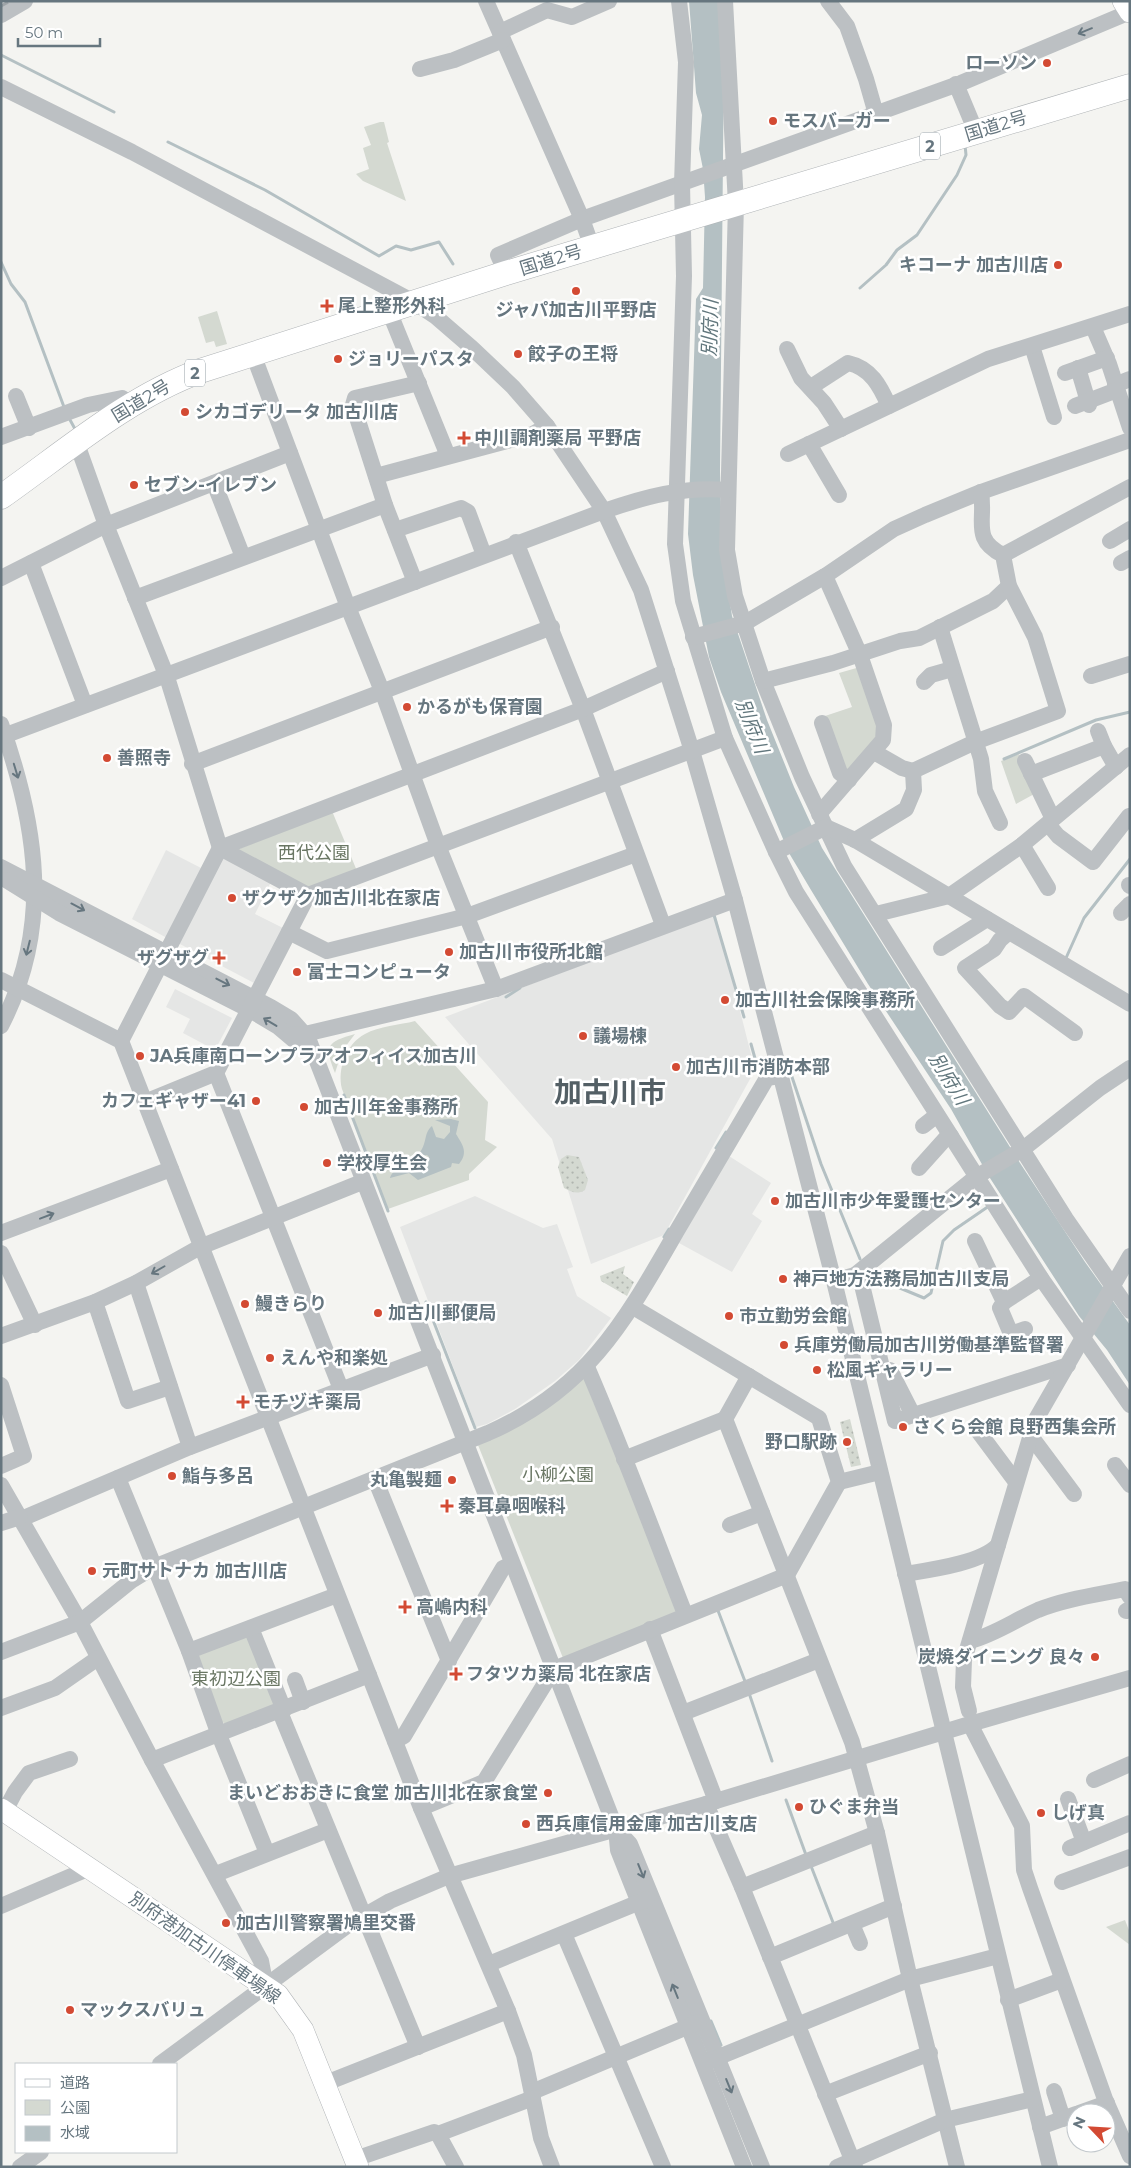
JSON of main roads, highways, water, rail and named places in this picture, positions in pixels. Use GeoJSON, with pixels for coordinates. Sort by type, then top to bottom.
{"type":"FeatureCollection","features":[{"type":"Feature","properties":{"kind":"highway","name":"国道2号"},"geometry":{"type":"LineString","coordinates":[[1,497],[131,404],[180,379],[506,273],[1130,86]]}},
{"type":"Feature","properties":{"kind":"main road"},"geometry":{"type":"LineString","coordinates":[[1123,1],[1130,12]]}},
{"type":"Feature","properties":{"kind":"main road","name":"別府港加古川停車場線"},"geometry":{"type":"LineString","coordinates":[[3,1810],[266,1987],[283,2001],[304,2030],[357,2163]]}},
{"type":"Feature","properties":{"kind":"water","name":"別府川"},"geometry":{"type":"Polygon","coordinates":[[[689,1],[718,1],[724,54],[720,471],[722,548],[732,616],[767,720],[794,787],[822,848],[1020,1163],[1085,1262],[1130,1325],[1130,1385],[1107,1350],[1079,1316],[988,1175],[951,1109],[868,984],[789,853],[721,692],[709,657],[693,575],[688,534],[696,299],[703,288],[705,197],[699,149],[702,115],[696,93],[689,1]]]}},
{"type":"Feature","properties":{"kind":"water"},"geometry":{"type":"Polygon","coordinates":[[[451,1119],[459,1121],[456,1134],[462,1145],[464,1156],[459,1164],[452,1163],[451,1167],[418,1180],[409,1173],[390,1178],[393,1172],[413,1159],[421,1164],[429,1157],[427,1155],[415,1157],[422,1149],[429,1129],[432,1126],[436,1137],[444,1139],[450,1132],[450,1126],[435,1120],[451,1119]]]}},
{"type":"Feature","properties":{"kind":"waterway"},"geometry":{"type":"LineString","coordinates":[[1,55],[114,112]]}},
{"type":"Feature","properties":{"kind":"waterway"},"geometry":{"type":"LineString","coordinates":[[168,142],[265,190],[379,256],[396,246],[411,250],[439,242],[453,264]]}},
{"type":"Feature","properties":{"kind":"waterway"},"geometry":{"type":"LineString","coordinates":[[860,288],[886,265],[897,250],[917,235],[957,175],[966,155],[965,145]]}},
{"type":"Feature","properties":{"kind":"waterway"},"geometry":{"type":"LineString","coordinates":[[1,262],[11,284],[25,302],[64,407]]}},
{"type":"Feature","properties":{"kind":"waterway"},"geometry":{"type":"LineString","coordinates":[[69,418],[75,429]]}},
{"type":"Feature","properties":{"kind":"waterway"},"geometry":{"type":"LineString","coordinates":[[1004,759],[1096,720],[1130,712]]}},
{"type":"Feature","properties":{"kind":"waterway"},"geometry":{"type":"LineString","coordinates":[[1066,958],[1084,918],[1130,859]]}},
{"type":"Feature","properties":{"kind":"waterway"},"geometry":{"type":"LineString","coordinates":[[714,915],[744,1017]]}},
{"type":"Feature","properties":{"kind":"waterway"},"geometry":{"type":"LineString","coordinates":[[506,997],[520,988]]}},
{"type":"Feature","properties":{"kind":"waterway"},"geometry":{"type":"LineString","coordinates":[[751,1044],[756,1062]]}},
{"type":"Feature","properties":{"kind":"waterway"},"geometry":{"type":"LineString","coordinates":[[788,1065],[821,1164],[860,1259]]}},
{"type":"Feature","properties":{"kind":"waterway"},"geometry":{"type":"LineString","coordinates":[[344,1095],[388,1211]]}},
{"type":"Feature","properties":{"kind":"waterway"},"geometry":{"type":"LineString","coordinates":[[716,1148],[726,1132]]}},
{"type":"Feature","properties":{"kind":"waterway"},"geometry":{"type":"LineString","coordinates":[[866,1274],[924,1298],[931,1293],[943,1241],[954,1230],[989,1206]]}},
{"type":"Feature","properties":{"kind":"waterway"},"geometry":{"type":"LineString","coordinates":[[664,1237],[669,1229]]}},
{"type":"Feature","properties":{"kind":"waterway"},"geometry":{"type":"LineString","coordinates":[[426,1302],[475,1428]]}},
{"type":"Feature","properties":{"kind":"waterway"},"geometry":{"type":"LineString","coordinates":[[717,1608],[746,1684]]}},
{"type":"Feature","properties":{"kind":"waterway"},"geometry":{"type":"LineString","coordinates":[[749,1693],[772,1761]]}},
{"type":"Feature","properties":{"kind":"waterway"},"geometry":{"type":"LineString","coordinates":[[786,1800],[806,1855]]}},
{"type":"Feature","properties":{"kind":"waterway"},"geometry":{"type":"LineString","coordinates":[[811,1866],[834,1925]]}},
{"type":"Feature","properties":{"kind":"waterway"},"geometry":{"type":"LineString","coordinates":[[711,2021],[721,2045]]}},
{"type":"Feature","properties":{"kind":"railway"},"geometry":{"type":"LineString","coordinates":[[1,6],[10,1]]}},
{"type":"Feature","properties":{"kind":"place","name":"ローソン"},"geometry":{"type":"Point","coordinates":[1047,63]}},
{"type":"Feature","properties":{"kind":"place","name":"モスバーガー"},"geometry":{"type":"Point","coordinates":[773,121]}},
{"type":"Feature","properties":{"kind":"place","name":"キコーナ 加古川店"},"geometry":{"type":"Point","coordinates":[1058,265]}},
{"type":"Feature","properties":{"kind":"place","name":"ジャパ加古川平野店"},"geometry":{"type":"Point","coordinates":[576,291]}},
{"type":"Feature","properties":{"kind":"place","name":"尾上整形外科"},"geometry":{"type":"Point","coordinates":[327,306]}},
{"type":"Feature","properties":{"kind":"place","name":"餃子の王将"},"geometry":{"type":"Point","coordinates":[518,354]}},
{"type":"Feature","properties":{"kind":"place","name":"ジョリーパスタ"},"geometry":{"type":"Point","coordinates":[338,359]}},
{"type":"Feature","properties":{"kind":"place","name":"シカゴデリータ 加古川店"},"geometry":{"type":"Point","coordinates":[185,412]}},
{"type":"Feature","properties":{"kind":"place","name":"中川調剤薬局 平野店"},"geometry":{"type":"Point","coordinates":[464,438]}},
{"type":"Feature","properties":{"kind":"place","name":"セブン-イレブン"},"geometry":{"type":"Point","coordinates":[134,485]}},
{"type":"Feature","properties":{"kind":"place","name":"かるがも保育園"},"geometry":{"type":"Point","coordinates":[407,707]}},
{"type":"Feature","properties":{"kind":"place","name":"善照寺"},"geometry":{"type":"Point","coordinates":[107,758]}},
{"type":"Feature","properties":{"kind":"place","name":"ザクザク加古川北在家店"},"geometry":{"type":"Point","coordinates":[232,898]}},
{"type":"Feature","properties":{"kind":"place","name":"加古川市役所北館"},"geometry":{"type":"Point","coordinates":[449,952]}},
{"type":"Feature","properties":{"kind":"place","name":"ザグザグ"},"geometry":{"type":"Point","coordinates":[219,958]}},
{"type":"Feature","properties":{"kind":"place","name":"富士コンピュータ"},"geometry":{"type":"Point","coordinates":[297,972]}},
{"type":"Feature","properties":{"kind":"place","name":"加古川社会保険事務所"},"geometry":{"type":"Point","coordinates":[725,1000]}},
{"type":"Feature","properties":{"kind":"place","name":"議場棟"},"geometry":{"type":"Point","coordinates":[583,1036]}},
{"type":"Feature","properties":{"kind":"place","name":"JA兵庫南ローンプラアオフィイス加古川"},"geometry":{"type":"Point","coordinates":[140,1056]}},
{"type":"Feature","properties":{"kind":"place","name":"加古川市消防本部"},"geometry":{"type":"Point","coordinates":[676,1067]}},
{"type":"Feature","properties":{"kind":"place","name":"カフェギャザー41"},"geometry":{"type":"Point","coordinates":[256,1101]}},
{"type":"Feature","properties":{"kind":"place","name":"加古川年金事務所"},"geometry":{"type":"Point","coordinates":[304,1107]}},
{"type":"Feature","properties":{"kind":"place","name":"学校厚生会"},"geometry":{"type":"Point","coordinates":[327,1163]}},
{"type":"Feature","properties":{"kind":"place","name":"加古川市少年愛護センター"},"geometry":{"type":"Point","coordinates":[775,1201]}},
{"type":"Feature","properties":{"kind":"place","name":"神戸地方法務局加古川支局"},"geometry":{"type":"Point","coordinates":[783,1279]}},
{"type":"Feature","properties":{"kind":"place","name":"鰻きらり"},"geometry":{"type":"Point","coordinates":[245,1304]}},
{"type":"Feature","properties":{"kind":"place","name":"加古川郵便局"},"geometry":{"type":"Point","coordinates":[378,1313]}},
{"type":"Feature","properties":{"kind":"place","name":"市立勤労会館"},"geometry":{"type":"Point","coordinates":[729,1316]}},
{"type":"Feature","properties":{"kind":"place","name":"兵庫労働局加古川労働基準監督署"},"geometry":{"type":"Point","coordinates":[784,1345]}},
{"type":"Feature","properties":{"kind":"place","name":"えんや和楽処"},"geometry":{"type":"Point","coordinates":[270,1358]}},
{"type":"Feature","properties":{"kind":"place","name":"松風ギャラリー"},"geometry":{"type":"Point","coordinates":[817,1370]}},
{"type":"Feature","properties":{"kind":"place","name":"モチヅキ薬局"},"geometry":{"type":"Point","coordinates":[243,1402]}},
{"type":"Feature","properties":{"kind":"place","name":"さくら会館 良野西集会所"},"geometry":{"type":"Point","coordinates":[903,1427]}},
{"type":"Feature","properties":{"kind":"place","name":"野口駅跡"},"geometry":{"type":"Point","coordinates":[847,1442]}},
{"type":"Feature","properties":{"kind":"place","name":"鮨与多呂"},"geometry":{"type":"Point","coordinates":[172,1476]}},
{"type":"Feature","properties":{"kind":"place","name":"丸亀製麺"},"geometry":{"type":"Point","coordinates":[452,1480]}},
{"type":"Feature","properties":{"kind":"place","name":"秦耳鼻咽喉科"},"geometry":{"type":"Point","coordinates":[447,1506]}},
{"type":"Feature","properties":{"kind":"place","name":"元町サトナカ 加古川店"},"geometry":{"type":"Point","coordinates":[92,1571]}},
{"type":"Feature","properties":{"kind":"place","name":"高嶋内科"},"geometry":{"type":"Point","coordinates":[405,1607]}},
{"type":"Feature","properties":{"kind":"place","name":"炭焼ダイニング 良々"},"geometry":{"type":"Point","coordinates":[1095,1657]}},
{"type":"Feature","properties":{"kind":"place","name":"フタツカ薬局 北在家店"},"geometry":{"type":"Point","coordinates":[456,1674]}},
{"type":"Feature","properties":{"kind":"place","name":"まいどおおきに食堂 加古川北在家食堂"},"geometry":{"type":"Point","coordinates":[548,1793]}},
{"type":"Feature","properties":{"kind":"place","name":"ひぐま弁当"},"geometry":{"type":"Point","coordinates":[799,1807]}},
{"type":"Feature","properties":{"kind":"place","name":"しげ真"},"geometry":{"type":"Point","coordinates":[1041,1813]}},
{"type":"Feature","properties":{"kind":"place","name":"西兵庫信用金庫 加古川支店"},"geometry":{"type":"Point","coordinates":[526,1824]}},
{"type":"Feature","properties":{"kind":"place","name":"加古川警察署鳩里交番"},"geometry":{"type":"Point","coordinates":[226,1923]}},
{"type":"Feature","properties":{"kind":"place","name":"マックスバリュ"},"geometry":{"type":"Point","coordinates":[70,2010]}},
{"type":"Feature","properties":{"kind":"district","name":"加古川市"},"geometry":{"type":"Point","coordinates":[610,1092]}},
{"type":"Feature","properties":{"kind":"park label","name":"西代公園"},"geometry":{"type":"Point","coordinates":[314,853]}},
{"type":"Feature","properties":{"kind":"park label","name":"小柳公園"},"geometry":{"type":"Point","coordinates":[558,1475]}},
{"type":"Feature","properties":{"kind":"park label","name":"東初辺公園"},"geometry":{"type":"Point","coordinates":[236,1679]}}]}
